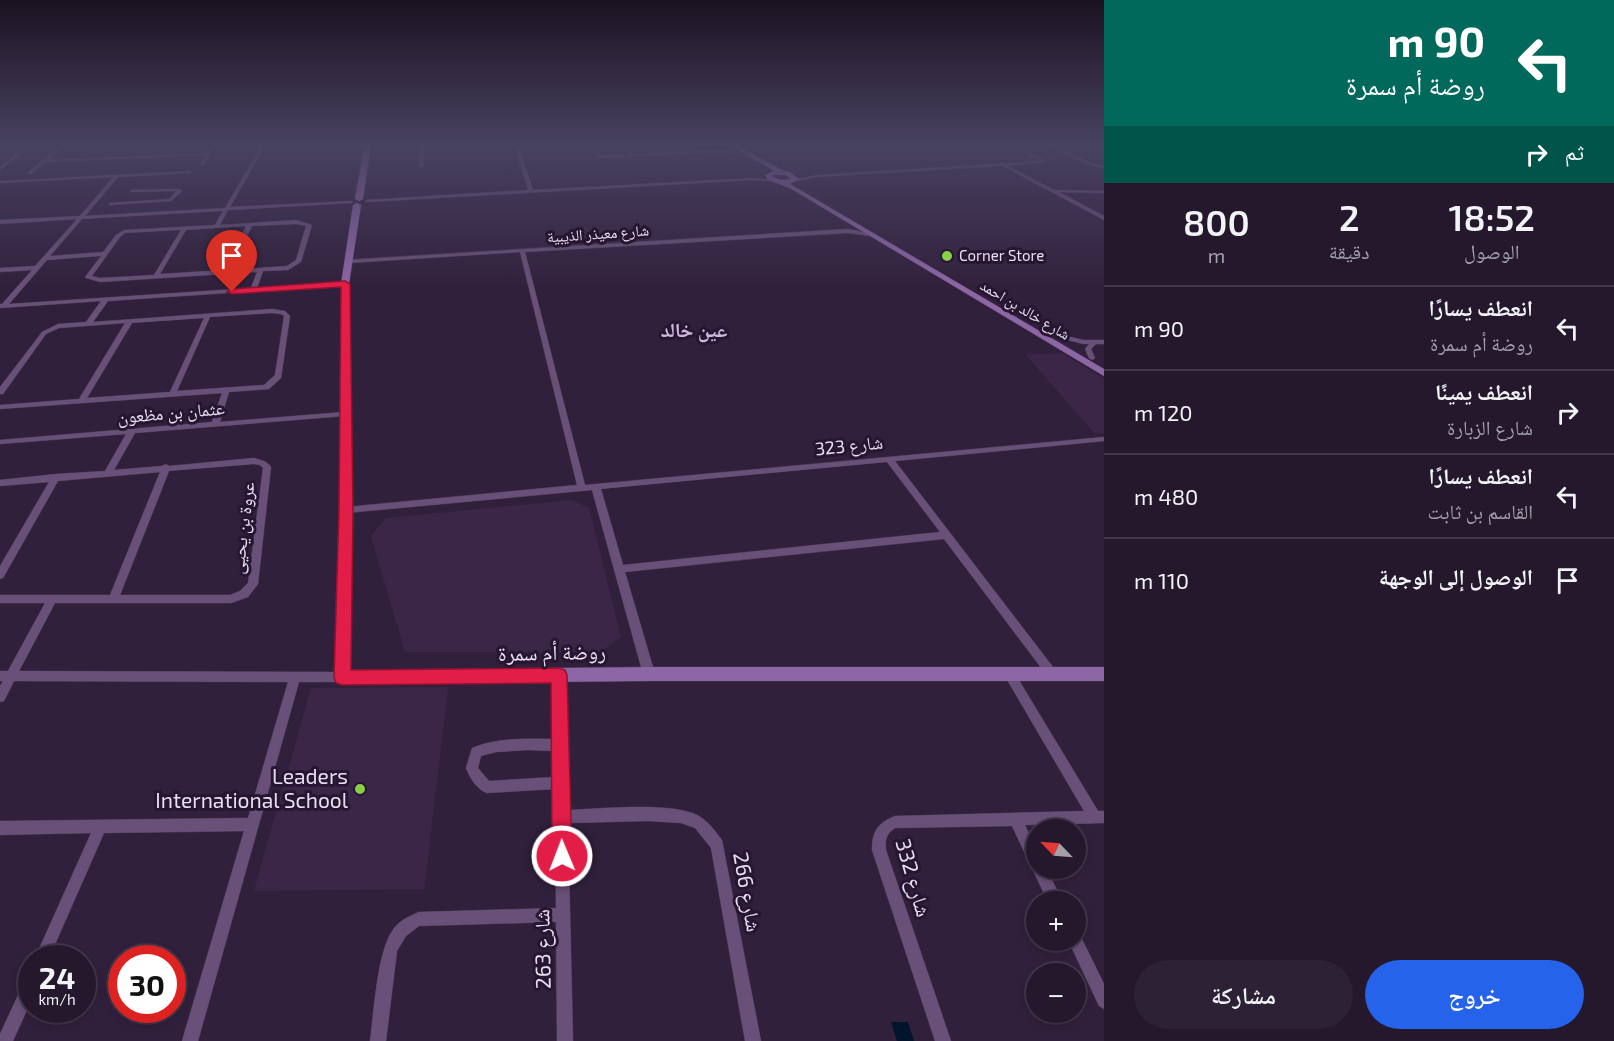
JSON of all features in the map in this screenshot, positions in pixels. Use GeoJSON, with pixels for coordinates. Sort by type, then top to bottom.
{"type":"FeatureCollection","features":[{"type":"Feature","properties":{"kind":"street"},"geometry":{"type":"LineString","coordinates":[[2,307],[103,193]]}},
{"type":"Feature","properties":{"kind":"street"},"geometry":{"type":"LineString","coordinates":[[110,204],[173,200],[178,193]]}},
{"type":"Feature","properties":{"kind":"street"},"geometry":{"type":"LineString","coordinates":[[217,226],[236,193]]}},
{"type":"Feature","properties":{"kind":"street"},"geometry":{"type":"LineString","coordinates":[[342,677],[346,510],[345,284],[360,193]]}},
{"type":"Feature","properties":{"kind":"street"},"geometry":{"type":"LineString","coordinates":[[0,222],[521,193]]}},
{"type":"Feature","properties":{"kind":"street","name":"شارع خالد بن احمد"},"geometry":{"type":"LineString","coordinates":[[800,193],[851,228],[870,234],[1104,373]]}},
{"type":"Feature","properties":{"kind":"street","name":"شارع خالد بن احمد"},"geometry":{"type":"LineString","coordinates":[[811,193],[1104,365]]}},
{"type":"Feature","properties":{"kind":"street"},"geometry":{"type":"LineString","coordinates":[[1056,193],[1104,218]]}},
{"type":"Feature","properties":{"kind":"street"},"geometry":{"type":"LineString","coordinates":[[140,214],[150,202]]}},
{"type":"Feature","properties":{"kind":"street"},"geometry":{"type":"LineString","coordinates":[[296,222],[309,225],[297,264],[288,268],[261,270],[89,279],[88,274],[118,236],[124,232],[250,224],[296,222]]}},
{"type":"Feature","properties":{"kind":"street"},"geometry":{"type":"LineString","coordinates":[[226,272],[250,224]]}},
{"type":"Feature","properties":{"kind":"street"},"geometry":{"type":"LineString","coordinates":[[156,276],[185,228]]}},
{"type":"Feature","properties":{"kind":"street","name":"شارع معيذر الذيبية"},"geometry":{"type":"LineString","coordinates":[[349,261],[851,228]]}},
{"type":"Feature","properties":{"kind":"street"},"geometry":{"type":"LineString","coordinates":[[522,251],[582,488]]}},
{"type":"Feature","properties":{"kind":"street"},"geometry":{"type":"LineString","coordinates":[[46,258],[103,254]]}},
{"type":"Feature","properties":{"kind":"street"},"geometry":{"type":"LineString","coordinates":[[0,270],[36,268]]}},
{"type":"Feature","properties":{"kind":"street"},"geometry":{"type":"LineString","coordinates":[[253,290],[261,270]]}},
{"type":"Feature","properties":{"kind":"street"},"geometry":{"type":"LineString","coordinates":[[2,307],[345,284]]}},
{"type":"Feature","properties":{"kind":"street"},"geometry":{"type":"LineString","coordinates":[[89,323],[106,300]]}},
{"type":"Feature","properties":{"kind":"street"},"geometry":{"type":"LineString","coordinates":[[0,392],[44,333],[58,326],[272,310],[283,312],[287,316],[278,376],[266,387],[0,407]]}},
{"type":"Feature","properties":{"kind":"street"},"geometry":{"type":"LineString","coordinates":[[172,395],[208,315]]}},
{"type":"Feature","properties":{"kind":"street"},"geometry":{"type":"LineString","coordinates":[[81,402],[130,321]]}},
{"type":"Feature","properties":{"kind":"street"},"geometry":{"type":"LineString","coordinates":[[1054,335],[1093,343],[1104,342]]}},
{"type":"Feature","properties":{"kind":"street"},"geometry":{"type":"LineString","coordinates":[[1092,358],[1088,349],[1093,343]]}},
{"type":"Feature","properties":{"kind":"street"},"geometry":{"type":"LineString","coordinates":[[215,425],[226,391]]}},
{"type":"Feature","properties":{"kind":"street","name":"عثمان بن مظعون"},"geometry":{"type":"LineString","coordinates":[[0,442],[345,414]]}},
{"type":"Feature","properties":{"kind":"street"},"geometry":{"type":"LineString","coordinates":[[109,472],[132,432]]}},
{"type":"Feature","properties":{"kind":"street","name":"شارع 323"},"geometry":{"type":"LineString","coordinates":[[346,510],[1104,439]]}},
{"type":"Feature","properties":{"kind":"street"},"geometry":{"type":"LineString","coordinates":[[890,459],[1052,674]]}},
{"type":"Feature","properties":{"kind":"street","name":"عروة بن يحيى"},"geometry":{"type":"LineString","coordinates":[[0,483],[254,461],[263,463],[267,467],[253,584],[244,594],[231,599],[0,599]]}},
{"type":"Feature","properties":{"kind":"street"},"geometry":{"type":"LineString","coordinates":[[113,599],[166,467]]}},
{"type":"Feature","properties":{"kind":"street"},"geometry":{"type":"LineString","coordinates":[[0,575],[56,477]]}},
{"type":"Feature","properties":{"kind":"street"},"geometry":{"type":"LineString","coordinates":[[596,487],[649,674]]}},
{"type":"Feature","properties":{"kind":"street"},"geometry":{"type":"LineString","coordinates":[[621,569],[946,535]]}},
{"type":"Feature","properties":{"kind":"street"},"geometry":{"type":"LineString","coordinates":[[0,697],[52,600]]}},
{"type":"Feature","properties":{"kind":"street","name":"روضة أم سمرة"},"geometry":{"type":"LineString","coordinates":[[0,676],[1104,674]]}},
{"type":"Feature","properties":{"kind":"street","name":"شارع 263"},"geometry":{"type":"LineString","coordinates":[[559,675],[565,1041]]}},
{"type":"Feature","properties":{"kind":"street","name":"شارع 332"},"geometry":{"type":"LineString","coordinates":[[1010,675],[1099,817]]}},
{"type":"Feature","properties":{"kind":"street"},"geometry":{"type":"LineString","coordinates":[[190,1041],[295,677]]}},
{"type":"Feature","properties":{"kind":"street"},"geometry":{"type":"LineString","coordinates":[[560,745],[505,745],[486,748],[476,752],[472,768],[476,776],[487,787],[561,783]]}},
{"type":"Feature","properties":{"kind":"street","name":"شارع 266"},"geometry":{"type":"LineString","coordinates":[[561,817],[680,816],[692,820],[710,835],[717,845],[753,1041]]}},
{"type":"Feature","properties":{"kind":"street","name":"شارع 332"},"geometry":{"type":"LineString","coordinates":[[944,1041],[879,850],[878,840],[882,830],[894,822],[1099,817]]}},
{"type":"Feature","properties":{"kind":"street"},"geometry":{"type":"LineString","coordinates":[[1016,820],[1026,841]]}},
{"type":"Feature","properties":{"kind":"street"},"geometry":{"type":"LineString","coordinates":[[0,828],[251,824]]}},
{"type":"Feature","properties":{"kind":"street"},"geometry":{"type":"LineString","coordinates":[[48,945],[100,827]]}},
{"type":"Feature","properties":{"kind":"street"},"geometry":{"type":"LineString","coordinates":[[378,1041],[390,951],[395,939],[410,922],[419,919],[563,915]]}},
{"type":"Feature","properties":{"kind":"street"},"geometry":{"type":"LineString","coordinates":[[1080,951],[1104,1001]]}},
{"type":"Feature","properties":{"kind":"street"},"geometry":{"type":"LineString","coordinates":[[5,1041],[18,1012]]}},
{"type":"Feature","properties":{"kind":"shaded area"},"geometry":{"type":"Polygon","coordinates":[[[1062,353],[1104,379],[1104,433],[1095,434],[1026,355],[1062,353]]]}},
{"type":"Feature","properties":{"kind":"shaded area"},"geometry":{"type":"Polygon","coordinates":[[[572,500],[589,508],[621,637],[600,652],[405,652],[371,536],[386,518],[572,500]]]}},
{"type":"Feature","properties":{"kind":"shaded area","name":"Leaders International School"},"geometry":{"type":"Polygon","coordinates":[[[448,687],[424,889],[254,891],[311,688],[448,687]]]}},
{"type":"Feature","properties":{"kind":"water"},"geometry":{"type":"Polygon","coordinates":[[[891,1022],[908,1022],[914,1041],[897,1041],[891,1022]]]}},
{"type":"Feature","properties":{"kind":"place","name":"Corner Store"},"geometry":{"type":"Point","coordinates":[947,256]}},
{"type":"Feature","properties":{"kind":"place","name":"Leaders International School"},"geometry":{"type":"Point","coordinates":[360,789]}},
{"type":"Feature","properties":{"kind":"district","name":"عين خالد"},"geometry":{"type":"Point","coordinates":[694,330]}},
{"type":"Feature","properties":{"kind":"route"},"geometry":{"type":"LineString","coordinates":[[232,292],[345,284],[346,510],[342,677],[559,675],[562,856]]}}]}
